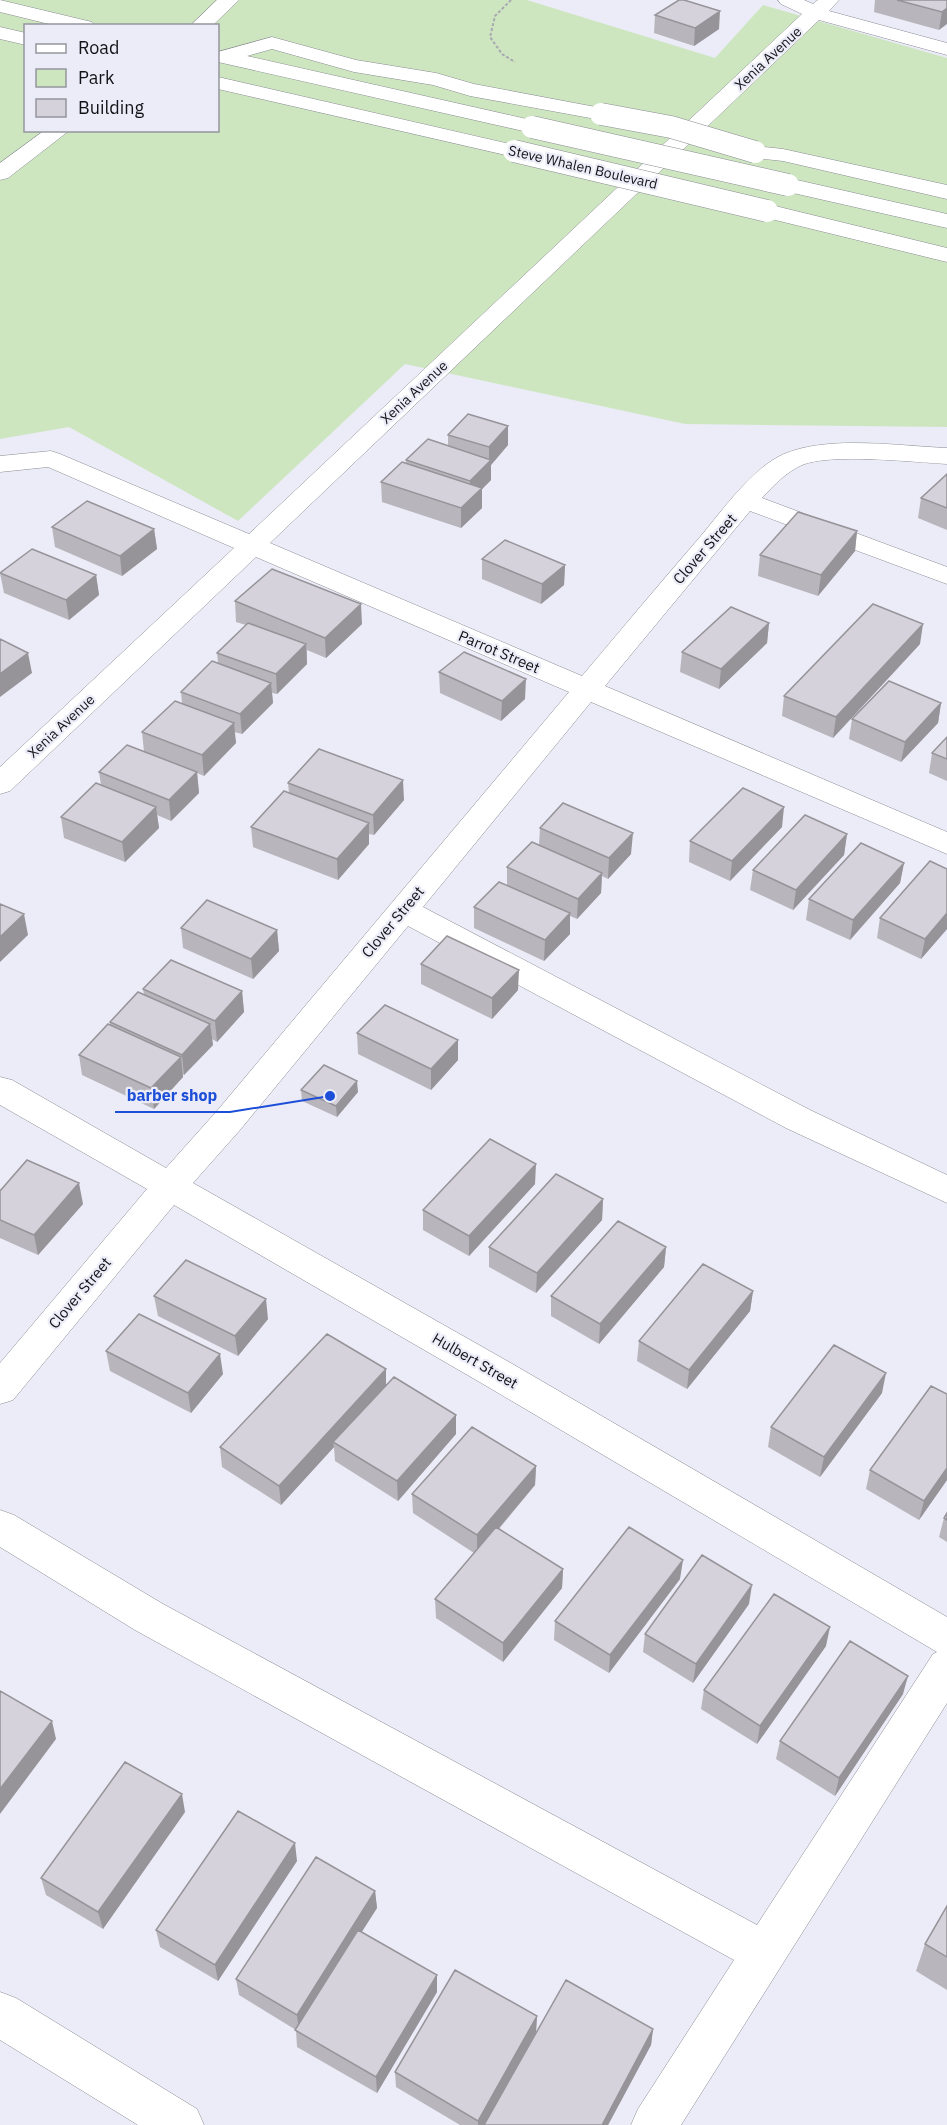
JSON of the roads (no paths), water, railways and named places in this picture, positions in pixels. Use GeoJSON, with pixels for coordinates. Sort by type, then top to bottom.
{"type":"FeatureCollection","features":[{"type":"Feature","properties":{"kind":"main road"},"geometry":{"type":"LineString","coordinates":[[202,24],[229,0]]}},
{"type":"Feature","properties":{"kind":"main road"},"geometry":{"type":"LineString","coordinates":[[788,0],[822,6],[947,49]]}},
{"type":"Feature","properties":{"kind":"main road"},"geometry":{"type":"LineString","coordinates":[[0,6],[76,24]]}},
{"type":"Feature","properties":{"kind":"main road","name":"Xenia Avenue"},"geometry":{"type":"LineString","coordinates":[[0,784],[822,6]]}},
{"type":"Feature","properties":{"kind":"main road"},"geometry":{"type":"LineString","coordinates":[[0,33],[24,39]]}},
{"type":"Feature","properties":{"kind":"main road"},"geometry":{"type":"LineString","coordinates":[[220,56],[272,43],[354,66],[436,79],[470,90],[671,127],[755,152],[783,155],[947,192]]}},
{"type":"Feature","properties":{"kind":"main road","name":"Steve Whalen Boulevard"},"geometry":{"type":"LineString","coordinates":[[220,56],[947,221]]}},
{"type":"Feature","properties":{"kind":"main road","name":"Steve Whalen Boulevard"},"geometry":{"type":"LineString","coordinates":[[219,83],[947,255]]}},
{"type":"Feature","properties":{"kind":"main road"},"geometry":{"type":"LineString","coordinates":[[0,173],[57,132]]}},
{"type":"Feature","properties":{"kind":"main road","name":"Clover Street"},"geometry":{"type":"LineString","coordinates":[[0,1389],[169,1186],[228,1121],[699,554],[775,470],[791,460],[834,453],[947,456]]}},
{"type":"Feature","properties":{"kind":"main road","name":"Parrot Street"},"geometry":{"type":"LineString","coordinates":[[0,464],[51,459],[947,844]]}},
{"type":"Feature","properties":{"kind":"main road"},"geometry":{"type":"LineString","coordinates":[[746,501],[947,576]]}},
{"type":"Feature","properties":{"kind":"main road"},"geometry":{"type":"LineString","coordinates":[[403,910],[798,1119],[947,1190]]}},
{"type":"Feature","properties":{"kind":"main road","name":"Hulbert Street"},"geometry":{"type":"LineString","coordinates":[[0,1089],[496,1373],[947,1638]]}},
{"type":"Feature","properties":{"kind":"main road"},"geometry":{"type":"LineString","coordinates":[[0,1527],[149,1617],[764,1953]]}},
{"type":"Feature","properties":{"kind":"main road"},"geometry":{"type":"LineString","coordinates":[[654,2125],[947,1666]]}},
{"type":"Feature","properties":{"kind":"main road"},"geometry":{"type":"LineString","coordinates":[[0,2014],[181,2125]]}},
{"type":"Feature","properties":{"kind":"place","name":"barber shop"},"geometry":{"type":"Point","coordinates":[330,1096]}}]}
